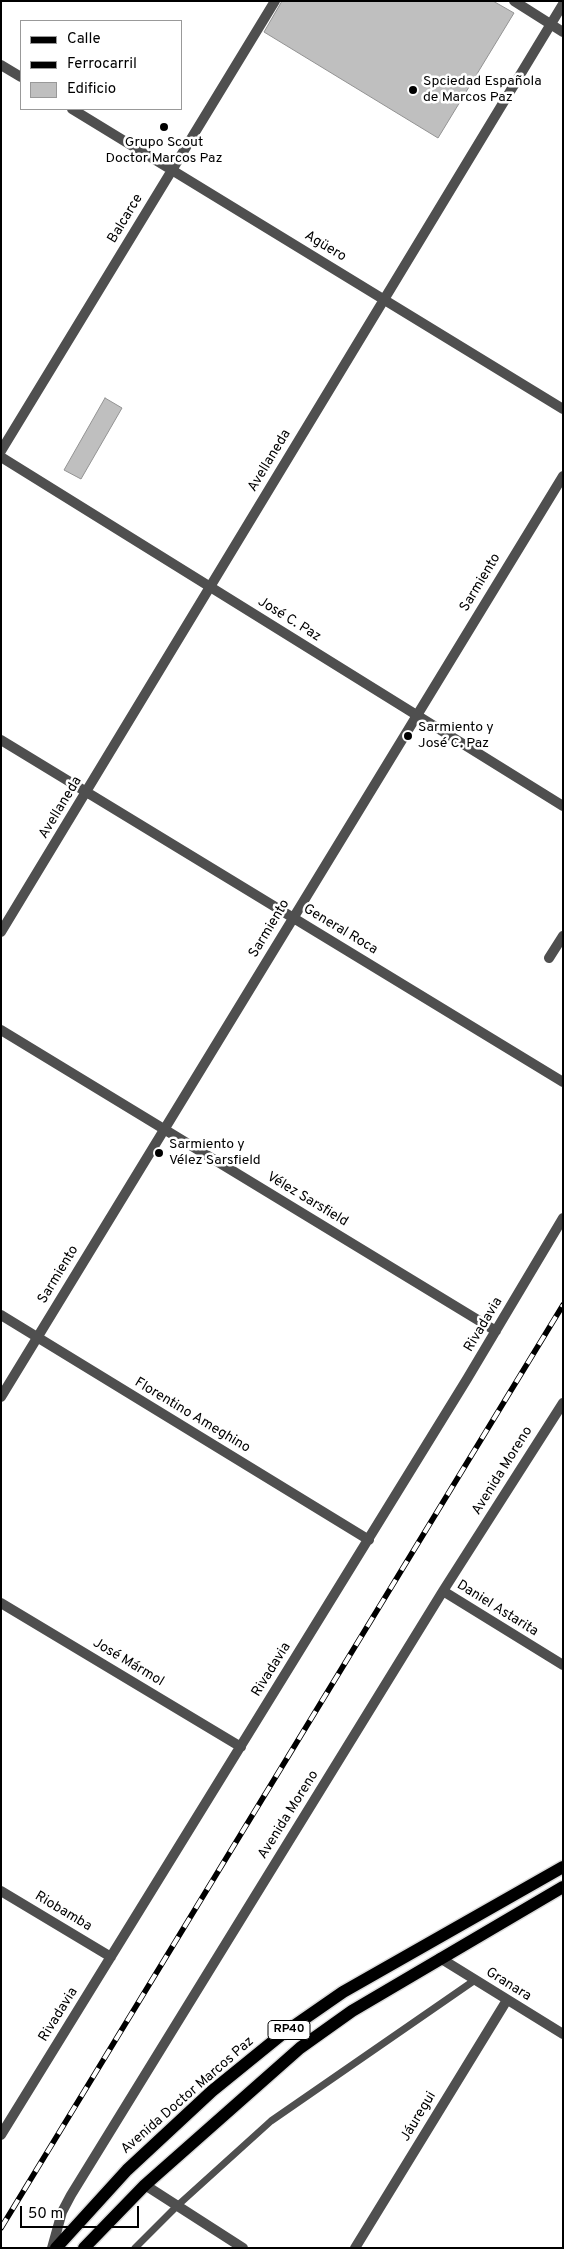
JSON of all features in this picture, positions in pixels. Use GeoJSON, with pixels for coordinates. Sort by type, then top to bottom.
{"type":"FeatureCollection","features":[{"type":"Feature","properties":{"kind":"main road","name":"Avenida Doctor Marcos Paz"},"geometry":{"type":"LineString","coordinates":[[56,2248],[127,2170],[212,2091],[281,2036],[343,1992],[563,1866]]}},
{"type":"Feature","properties":{"kind":"main road","name":"RP40"},"geometry":{"type":"LineString","coordinates":[[84,2248],[145,2185],[300,2048],[352,2010],[563,1887]]}},
{"type":"Feature","properties":{"kind":"street","name":"Balcarce"},"geometry":{"type":"LineString","coordinates":[[1,451],[275,1]]}},
{"type":"Feature","properties":{"kind":"street"},"geometry":{"type":"LineString","coordinates":[[514,1],[563,32]]}},
{"type":"Feature","properties":{"kind":"street","name":"Avellaneda"},"geometry":{"type":"LineString","coordinates":[[1,932],[563,4]]}},
{"type":"Feature","properties":{"kind":"street"},"geometry":{"type":"LineString","coordinates":[[1,65],[20,76]]}},
{"type":"Feature","properties":{"kind":"street","name":"Agüero"},"geometry":{"type":"LineString","coordinates":[[74,110],[563,409]]}},
{"type":"Feature","properties":{"kind":"street","name":"José C. Paz"},"geometry":{"type":"LineString","coordinates":[[1,457],[563,806]]}},
{"type":"Feature","properties":{"kind":"street","name":"Sarmiento"},"geometry":{"type":"LineString","coordinates":[[1,1397],[563,476]]}},
{"type":"Feature","properties":{"kind":"street","name":"General Roca"},"geometry":{"type":"LineString","coordinates":[[1,740],[563,1082]]}},
{"type":"Feature","properties":{"kind":"street"},"geometry":{"type":"LineString","coordinates":[[549,958],[563,936]]}},
{"type":"Feature","properties":{"kind":"street","name":"Vélez Sarsfield"},"geometry":{"type":"LineString","coordinates":[[1,1030],[496,1331]]}},
{"type":"Feature","properties":{"kind":"street","name":"Rivadavia"},"geometry":{"type":"LineString","coordinates":[[1,2135],[368,1540],[563,1218]]}},
{"type":"Feature","properties":{"kind":"street","name":"Florentino Ameghino"},"geometry":{"type":"LineString","coordinates":[[1,1315],[368,1540]]}},
{"type":"Feature","properties":{"kind":"street","name":"Avenida Moreno"},"geometry":{"type":"LineString","coordinates":[[52,2248],[62,2212],[71,2195],[443,1591],[563,1402]]}},
{"type":"Feature","properties":{"kind":"street","name":"Daniel Astarita"},"geometry":{"type":"LineString","coordinates":[[443,1591],[563,1665]]}},
{"type":"Feature","properties":{"kind":"street","name":"José Mármol"},"geometry":{"type":"LineString","coordinates":[[1,1602],[240,1747]]}},
{"type":"Feature","properties":{"kind":"street","name":"Riobamba"},"geometry":{"type":"LineString","coordinates":[[1,1891],[111,1957]]}},
{"type":"Feature","properties":{"kind":"street","name":"Granara"},"geometry":{"type":"LineString","coordinates":[[440,1958],[563,2034]]}},
{"type":"Feature","properties":{"kind":"street","name":"Jáuregui"},"geometry":{"type":"LineString","coordinates":[[355,2248],[507,2000]]}},
{"type":"Feature","properties":{"kind":"street"},"geometry":{"type":"LineString","coordinates":[[145,2185],[243,2248]]}},
{"type":"Feature","properties":{"kind":"lane"},"geometry":{"type":"LineString","coordinates":[[135,2248],[177,2206],[271,2120],[475,1980]]}},
{"type":"Feature","properties":{"kind":"building","name":"Spciedad Española de Marcos Paz"},"geometry":{"type":"Polygon","coordinates":[[[282,1],[493,1],[514,13],[438,138],[264,32],[282,1]]]}},
{"type":"Feature","properties":{"kind":"building"},"geometry":{"type":"Polygon","coordinates":[[[105,398],[122,408],[81,479],[64,470],[105,398]]]}},
{"type":"Feature","properties":{"kind":"railway"},"geometry":{"type":"LineString","coordinates":[[1,2228],[563,1305]]}},
{"type":"Feature","properties":{"kind":"place","name":"Spciedad Española de Marcos Paz"},"geometry":{"type":"Point","coordinates":[413,90]}},
{"type":"Feature","properties":{"kind":"place","name":"Grupo Scout Doctor Marcos Paz"},"geometry":{"type":"Point","coordinates":[164,127]}},
{"type":"Feature","properties":{"kind":"place","name":"Sarmiento y José C. Paz"},"geometry":{"type":"Point","coordinates":[408,736]}},
{"type":"Feature","properties":{"kind":"place","name":"Sarmiento y Vélez Sarsfield"},"geometry":{"type":"Point","coordinates":[159,1153]}}]}
